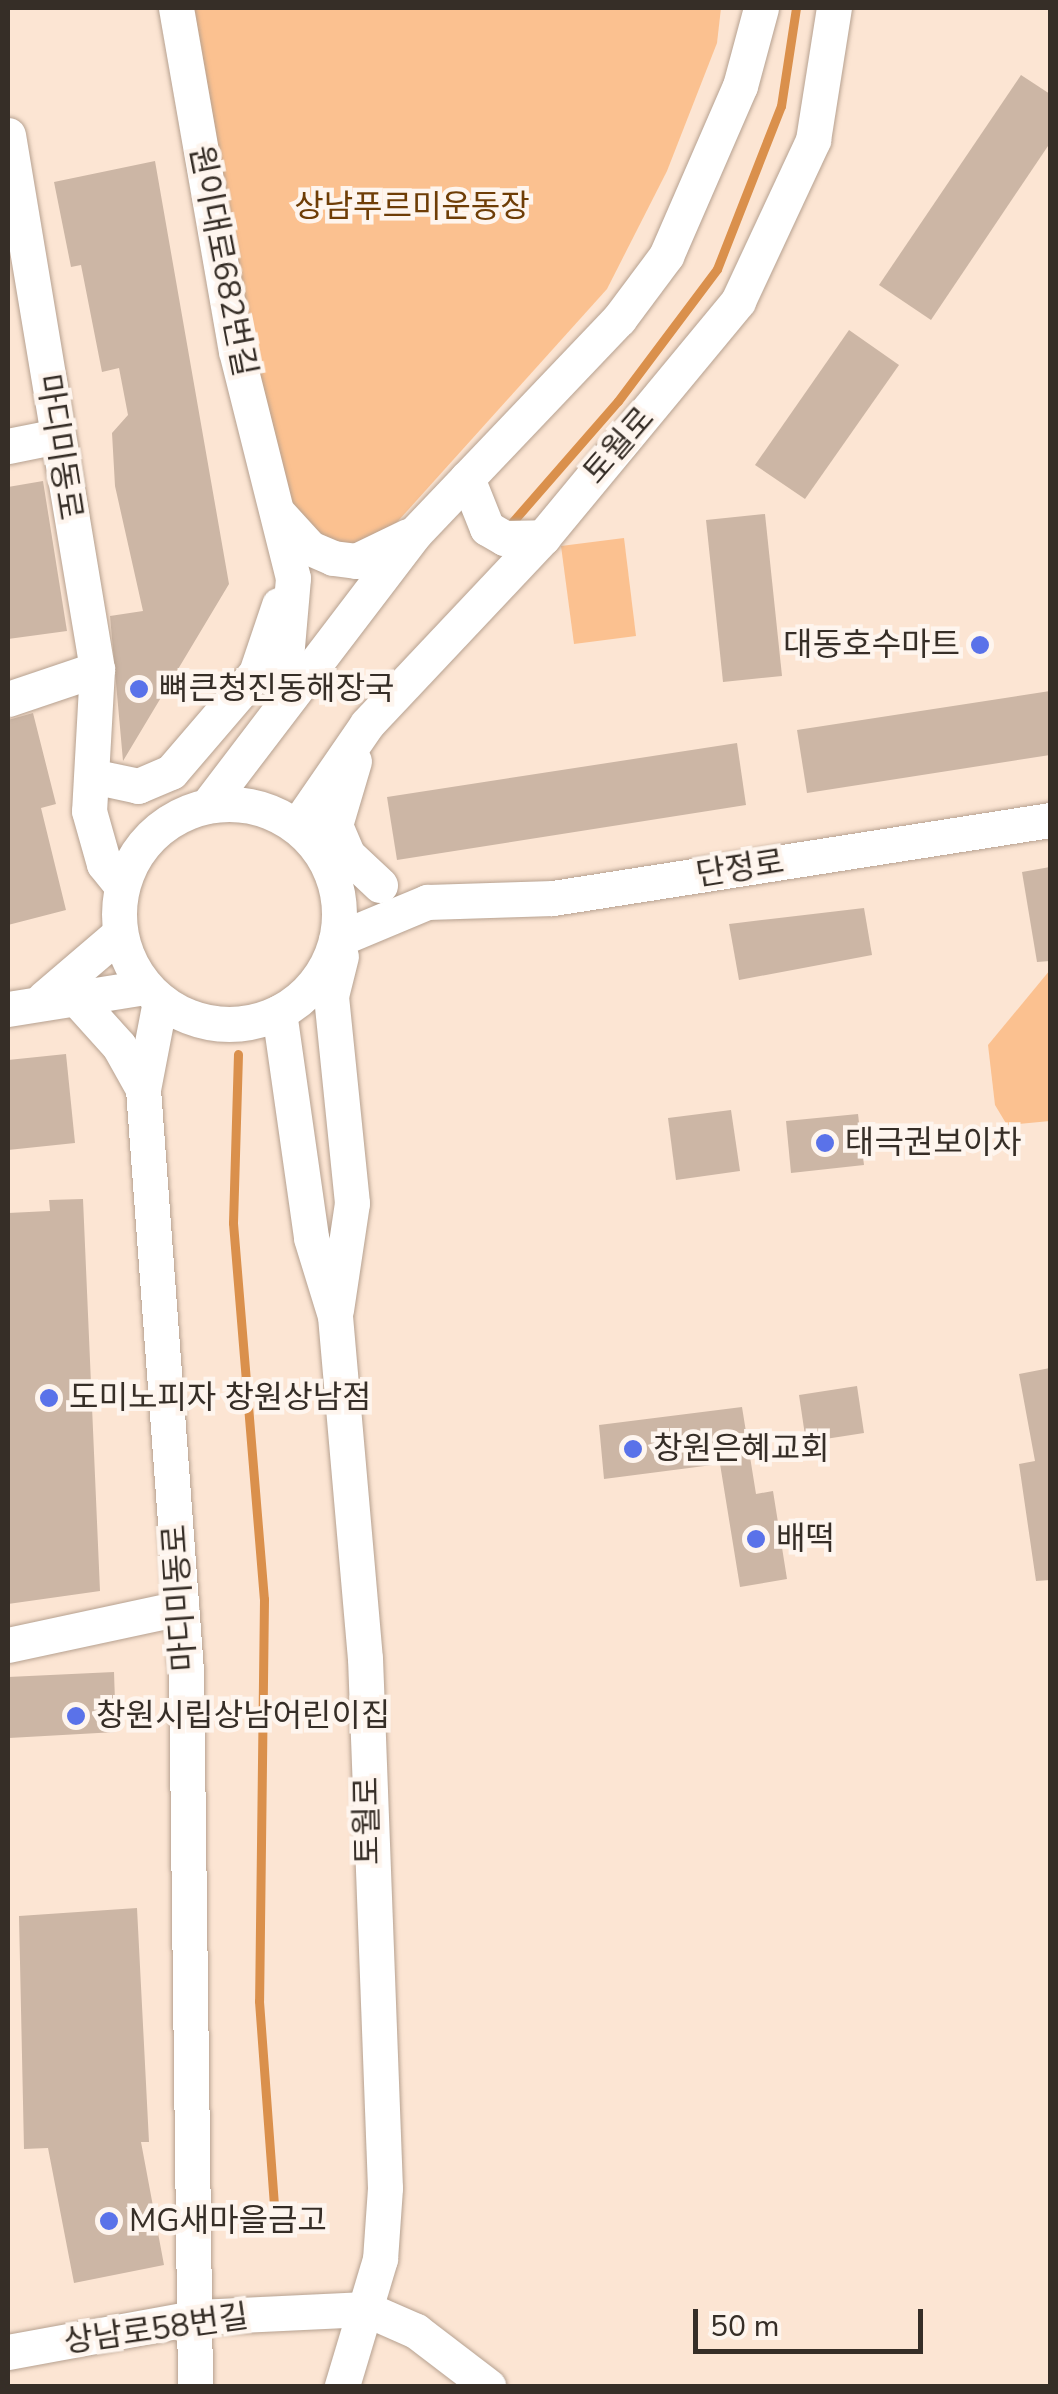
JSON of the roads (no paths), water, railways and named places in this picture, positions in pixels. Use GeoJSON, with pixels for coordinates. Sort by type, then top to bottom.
{"type":"FeatureCollection","features":[{"type":"Feature","properties":{"kind":"street","name":"원이대로682번길"},"geometry":{"type":"LineString","coordinates":[[176,8],[236,351],[282,529]]}},
{"type":"Feature","properties":{"kind":"street"},"geometry":{"type":"LineString","coordinates":[[207,806],[415,533],[619,319],[666,256],[740,86],[762,8]]}},
{"type":"Feature","properties":{"kind":"street","name":"토월로"},"geometry":{"type":"LineString","coordinates":[[296,826],[367,724],[542,537],[708,342],[766,255],[812,140],[834,8]]}},
{"type":"Feature","properties":{"kind":"street","name":"마디미동로"},"geometry":{"type":"LineString","coordinates":[[8,135],[13,193],[97,669],[101,770],[89,811],[104,864],[122,886]]}},
{"type":"Feature","properties":{"kind":"street"},"geometry":{"type":"LineString","coordinates":[[8,446],[57,436]]}},
{"type":"Feature","properties":{"kind":"street"},"geometry":{"type":"LineString","coordinates":[[467,478],[487,528],[504,538],[542,537]]}},
{"type":"Feature","properties":{"kind":"street"},"geometry":{"type":"LineString","coordinates":[[282,529],[333,558],[356,561],[415,533]]}},
{"type":"Feature","properties":{"kind":"street"},"geometry":{"type":"LineString","coordinates":[[281,708],[293,578],[282,529]]}},
{"type":"Feature","properties":{"kind":"street"},"geometry":{"type":"LineString","coordinates":[[101,770],[138,786],[171,772],[241,693],[276,618],[282,529]]}},
{"type":"Feature","properties":{"kind":"street"},"geometry":{"type":"LineString","coordinates":[[8,699],[97,669]]}},
{"type":"Feature","properties":{"kind":"street"},"geometry":{"type":"LineString","coordinates":[[367,724],[335,825],[348,855],[380,886]]}},
{"type":"Feature","properties":{"kind":"street"},"geometry":{"type":"LineString","coordinates":[[101,770],[158,830]]}},
{"type":"Feature","properties":{"kind":"street"},"geometry":{"type":"LineString","coordinates":[[153,994],[120,933],[122,886],[158,830],[207,806],[254,806],[296,826],[331,871],[342,938],[332,996],[352,1203],[335,1316]]}},
{"type":"Feature","properties":{"kind":"street","name":"단정로"},"geometry":{"type":"LineString","coordinates":[[331,871],[427,902],[553,898],[1050,820]]}},
{"type":"Feature","properties":{"kind":"street","name":"단정로"},"geometry":{"type":"LineString","coordinates":[[342,938],[427,902]]}},
{"type":"Feature","properties":{"kind":"street"},"geometry":{"type":"LineString","coordinates":[[58,997],[120,933]]}},
{"type":"Feature","properties":{"kind":"street"},"geometry":{"type":"LineString","coordinates":[[8,1010],[58,997],[153,994],[218,1024],[279,1012],[316,982],[342,938]]}},
{"type":"Feature","properties":{"kind":"street","name":"마디미동로"},"geometry":{"type":"LineString","coordinates":[[153,994],[143,1089],[181,1608],[198,2318],[195,2386]]}},
{"type":"Feature","properties":{"kind":"street"},"geometry":{"type":"LineString","coordinates":[[58,997],[119,1046],[143,1089]]}},
{"type":"Feature","properties":{"kind":"street","name":"토월로"},"geometry":{"type":"LineString","coordinates":[[279,1012],[311,1238],[335,1316],[366,1658],[385,2188],[380,2259],[342,2386]]}},
{"type":"Feature","properties":{"kind":"street"},"geometry":{"type":"LineString","coordinates":[[8,1645],[181,1608]]}},
{"type":"Feature","properties":{"kind":"street"},"geometry":{"type":"LineString","coordinates":[[366,2309],[416,2330],[488,2386]]}},
{"type":"Feature","properties":{"kind":"street","name":"상남로58번길"},"geometry":{"type":"LineString","coordinates":[[8,2352],[198,2318],[366,2309]]}},
{"type":"Feature","properties":{"kind":"waterway"},"geometry":{"type":"LineString","coordinates":[[508,527],[618,401],[717,269],[781,106],[796,8]]}},
{"type":"Feature","properties":{"kind":"waterway"},"geometry":{"type":"LineString","coordinates":[[238,1054],[233,1223],[264,1599],[259,2001],[274,2204]]}},
{"type":"Feature","properties":{"kind":"place","name":"대동호수마트"},"geometry":{"type":"Point","coordinates":[980,645]}},
{"type":"Feature","properties":{"kind":"place","name":"뼈큰청진동해장국"},"geometry":{"type":"Point","coordinates":[139,689]}},
{"type":"Feature","properties":{"kind":"place","name":"태극권보이차"},"geometry":{"type":"Point","coordinates":[825,1143]}},
{"type":"Feature","properties":{"kind":"place","name":"도미노피자 창원상남점"},"geometry":{"type":"Point","coordinates":[49,1398]}},
{"type":"Feature","properties":{"kind":"place","name":"창원은혜교회"},"geometry":{"type":"Point","coordinates":[633,1449]}},
{"type":"Feature","properties":{"kind":"place","name":"배떡"},"geometry":{"type":"Point","coordinates":[756,1539]}},
{"type":"Feature","properties":{"kind":"place","name":"창원시립상남어린이집"},"geometry":{"type":"Point","coordinates":[76,1716]}},
{"type":"Feature","properties":{"kind":"place","name":"MG새마을금고"},"geometry":{"type":"Point","coordinates":[109,2221]}},
{"type":"Feature","properties":{"kind":"park label","name":"상남푸르미운동장"},"geometry":{"type":"Point","coordinates":[412,207]}}]}
